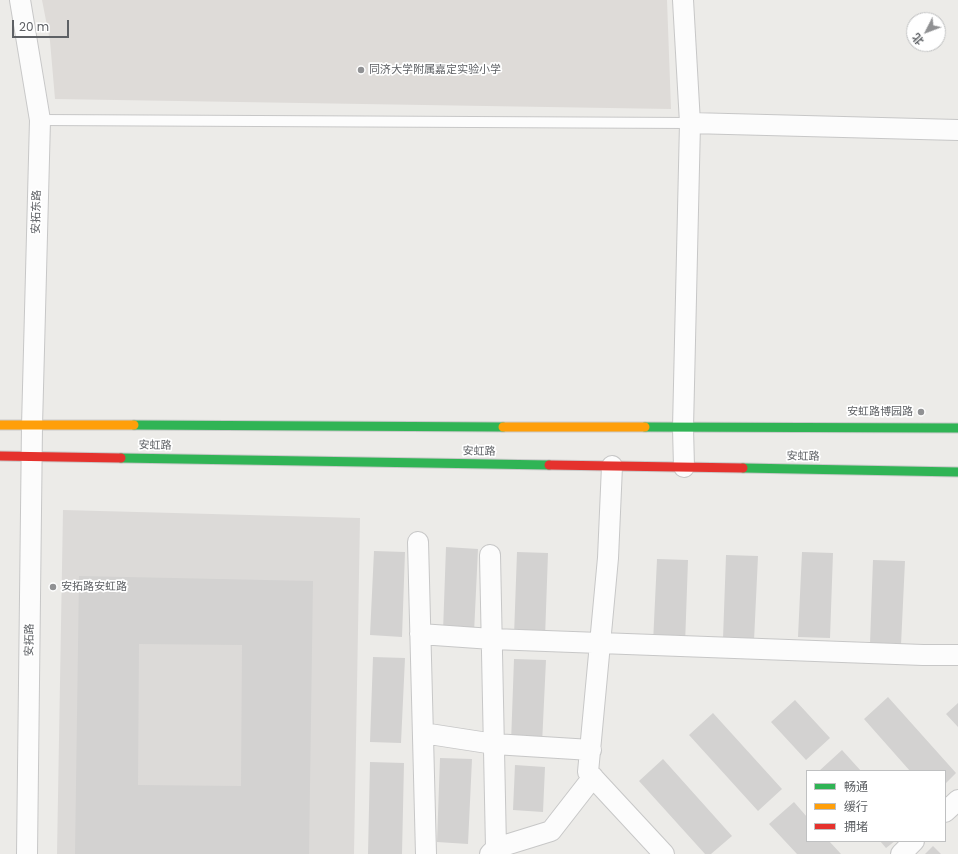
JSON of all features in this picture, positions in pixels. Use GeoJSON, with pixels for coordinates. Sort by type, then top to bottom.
{"type":"FeatureCollection","features":[{"type":"Feature","properties":{"kind":"main road","name":"安虹路"},"geometry":{"type":"LineString","coordinates":[[0,425],[958,428]]}},
{"type":"Feature","properties":{"kind":"main road","name":"安虹路"},"geometry":{"type":"LineString","coordinates":[[0,456],[958,472]]}},
{"type":"Feature","properties":{"kind":"street","name":"安拓东路"},"geometry":{"type":"LineString","coordinates":[[20,0],[40,120],[32,426]]}},
{"type":"Feature","properties":{"kind":"street"},"geometry":{"type":"LineString","coordinates":[[683,0],[690,123],[683,428],[684,467]]}},
{"type":"Feature","properties":{"kind":"street"},"geometry":{"type":"LineString","coordinates":[[690,123],[958,130]]}},
{"type":"Feature","properties":{"kind":"street","name":"安拓路"},"geometry":{"type":"LineString","coordinates":[[27,854],[32,426]]}},
{"type":"Feature","properties":{"kind":"street"},"geometry":{"type":"LineString","coordinates":[[612,466],[608,558],[588,772],[664,854]]}},
{"type":"Feature","properties":{"kind":"street"},"geometry":{"type":"LineString","coordinates":[[418,542],[426,854]]}},
{"type":"Feature","properties":{"kind":"street"},"geometry":{"type":"LineString","coordinates":[[490,555],[494,744],[493,851],[551,831],[593,777]]}},
{"type":"Feature","properties":{"kind":"street"},"geometry":{"type":"LineString","coordinates":[[420,634],[492,639],[923,655],[958,655]]}},
{"type":"Feature","properties":{"kind":"street"},"geometry":{"type":"LineString","coordinates":[[423,733],[494,744],[590,750]]}},
{"type":"Feature","properties":{"kind":"street"},"geometry":{"type":"LineString","coordinates":[[946,811],[958,800]]}},
{"type":"Feature","properties":{"kind":"street"},"geometry":{"type":"LineString","coordinates":[[901,854],[913,842]]}},
{"type":"Feature","properties":{"kind":"lane"},"geometry":{"type":"LineString","coordinates":[[40,120],[690,123]]}},
{"type":"Feature","properties":{"kind":"shaded area","name":"同济大学附属嘉定实验小学"},"geometry":{"type":"Polygon","coordinates":[[[42,0],[667,0],[671,109],[55,99],[50,41],[42,0]]]}},
{"type":"Feature","properties":{"kind":"shaded area"},"geometry":{"type":"Polygon","coordinates":[[[63,510],[360,518],[354,854],[57,854],[63,510]]]}},
{"type":"Feature","properties":{"kind":"building"},"geometry":{"type":"Polygon","coordinates":[[[446,547],[478,549],[474,633],[443,632],[446,547]]]}},
{"type":"Feature","properties":{"kind":"building"},"geometry":{"type":"Polygon","coordinates":[[[374,551],[405,552],[402,637],[370,635],[374,551]]]}},
{"type":"Feature","properties":{"kind":"building"},"geometry":{"type":"Polygon","coordinates":[[[517,552],[548,553],[545,638],[514,636],[517,552]]]}},
{"type":"Feature","properties":{"kind":"building"},"geometry":{"type":"Polygon","coordinates":[[[802,552],[833,553],[830,638],[798,637],[802,552]]]}},
{"type":"Feature","properties":{"kind":"building"},"geometry":{"type":"Polygon","coordinates":[[[726,555],[758,556],[754,641],[723,639],[726,555]]]}},
{"type":"Feature","properties":{"kind":"building"},"geometry":{"type":"Polygon","coordinates":[[[657,559],[688,560],[685,645],[653,643],[657,559]]]}},
{"type":"Feature","properties":{"kind":"building"},"geometry":{"type":"Polygon","coordinates":[[[873,560],[905,561],[901,645],[870,644],[873,560]]]}},
{"type":"Feature","properties":{"kind":"building"},"geometry":{"type":"Polygon","coordinates":[[[79,576],[313,581],[309,854],[75,854],[79,576]],[[139,644],[138,785],[241,786],[242,645],[139,644]]]}},
{"type":"Feature","properties":{"kind":"building"},"geometry":{"type":"Polygon","coordinates":[[[373,657],[405,658],[401,743],[370,742],[373,657]]]}},
{"type":"Feature","properties":{"kind":"building"},"geometry":{"type":"Polygon","coordinates":[[[514,659],[546,660],[542,744],[511,743],[514,659]]]}},
{"type":"Feature","properties":{"kind":"building"},"geometry":{"type":"Polygon","coordinates":[[[888,697],[956,773],[946,783],[946,770],[909,770],[864,719],[888,697]]]}},
{"type":"Feature","properties":{"kind":"building"},"geometry":{"type":"Polygon","coordinates":[[[795,700],[830,738],[806,760],[771,722],[795,700]]]}},
{"type":"Feature","properties":{"kind":"building"},"geometry":{"type":"Polygon","coordinates":[[[958,703],[958,727],[946,714],[958,703]]]}},
{"type":"Feature","properties":{"kind":"building"},"geometry":{"type":"Polygon","coordinates":[[[713,713],[782,789],[758,811],[689,735],[713,713]]]}},
{"type":"Feature","properties":{"kind":"building"},"geometry":{"type":"Polygon","coordinates":[[[842,750],[860,770],[820,770],[842,750]]]}},
{"type":"Feature","properties":{"kind":"building"},"geometry":{"type":"Polygon","coordinates":[[[440,758],[472,759],[468,844],[437,842],[440,758]]]}},
{"type":"Feature","properties":{"kind":"building"},"geometry":{"type":"Polygon","coordinates":[[[663,759],[732,836],[711,854],[705,854],[639,781],[663,759]]]}},
{"type":"Feature","properties":{"kind":"building"},"geometry":{"type":"Polygon","coordinates":[[[370,762],[404,763],[402,854],[368,854],[370,762]]]}},
{"type":"Feature","properties":{"kind":"building"},"geometry":{"type":"Polygon","coordinates":[[[515,765],[545,767],[543,812],[513,810],[515,765]]]}},
{"type":"Feature","properties":{"kind":"building"},"geometry":{"type":"Polygon","coordinates":[[[794,802],[806,816],[806,842],[830,842],[841,854],[797,854],[769,824],[794,802]]]}},
{"type":"Feature","properties":{"kind":"building"},"geometry":{"type":"Polygon","coordinates":[[[881,842],[894,842],[886,848],[881,842]]]}},
{"type":"Feature","properties":{"kind":"building"},"geometry":{"type":"Polygon","coordinates":[[[933,846],[941,854],[925,854],[933,846]]]}},
{"type":"Feature","properties":{"kind":"traffic: fast"},"geometry":{"type":"LineString","coordinates":[[134,425],[503,427]]}},
{"type":"Feature","properties":{"kind":"traffic: fast"},"geometry":{"type":"LineString","coordinates":[[645,427],[958,428]]}},
{"type":"Feature","properties":{"kind":"traffic: fast"},"geometry":{"type":"LineString","coordinates":[[121,458],[549,465]]}},
{"type":"Feature","properties":{"kind":"traffic: fast"},"geometry":{"type":"LineString","coordinates":[[743,468],[958,472]]}},
{"type":"Feature","properties":{"kind":"traffic: slow"},"geometry":{"type":"LineString","coordinates":[[0,425],[134,425]]}},
{"type":"Feature","properties":{"kind":"traffic: slow"},"geometry":{"type":"LineString","coordinates":[[503,427],[645,427]]}},
{"type":"Feature","properties":{"kind":"traffic: jam"},"geometry":{"type":"LineString","coordinates":[[0,456],[121,458]]}},
{"type":"Feature","properties":{"kind":"traffic: jam"},"geometry":{"type":"LineString","coordinates":[[549,465],[743,468]]}},
{"type":"Feature","properties":{"kind":"place","name":"同济大学附属嘉定实验小学"},"geometry":{"type":"Point","coordinates":[361,70]}},
{"type":"Feature","properties":{"kind":"place","name":"安虹路博园路"},"geometry":{"type":"Point","coordinates":[921,412]}},
{"type":"Feature","properties":{"kind":"place","name":"安拓路安虹路"},"geometry":{"type":"Point","coordinates":[53,587]}}]}
